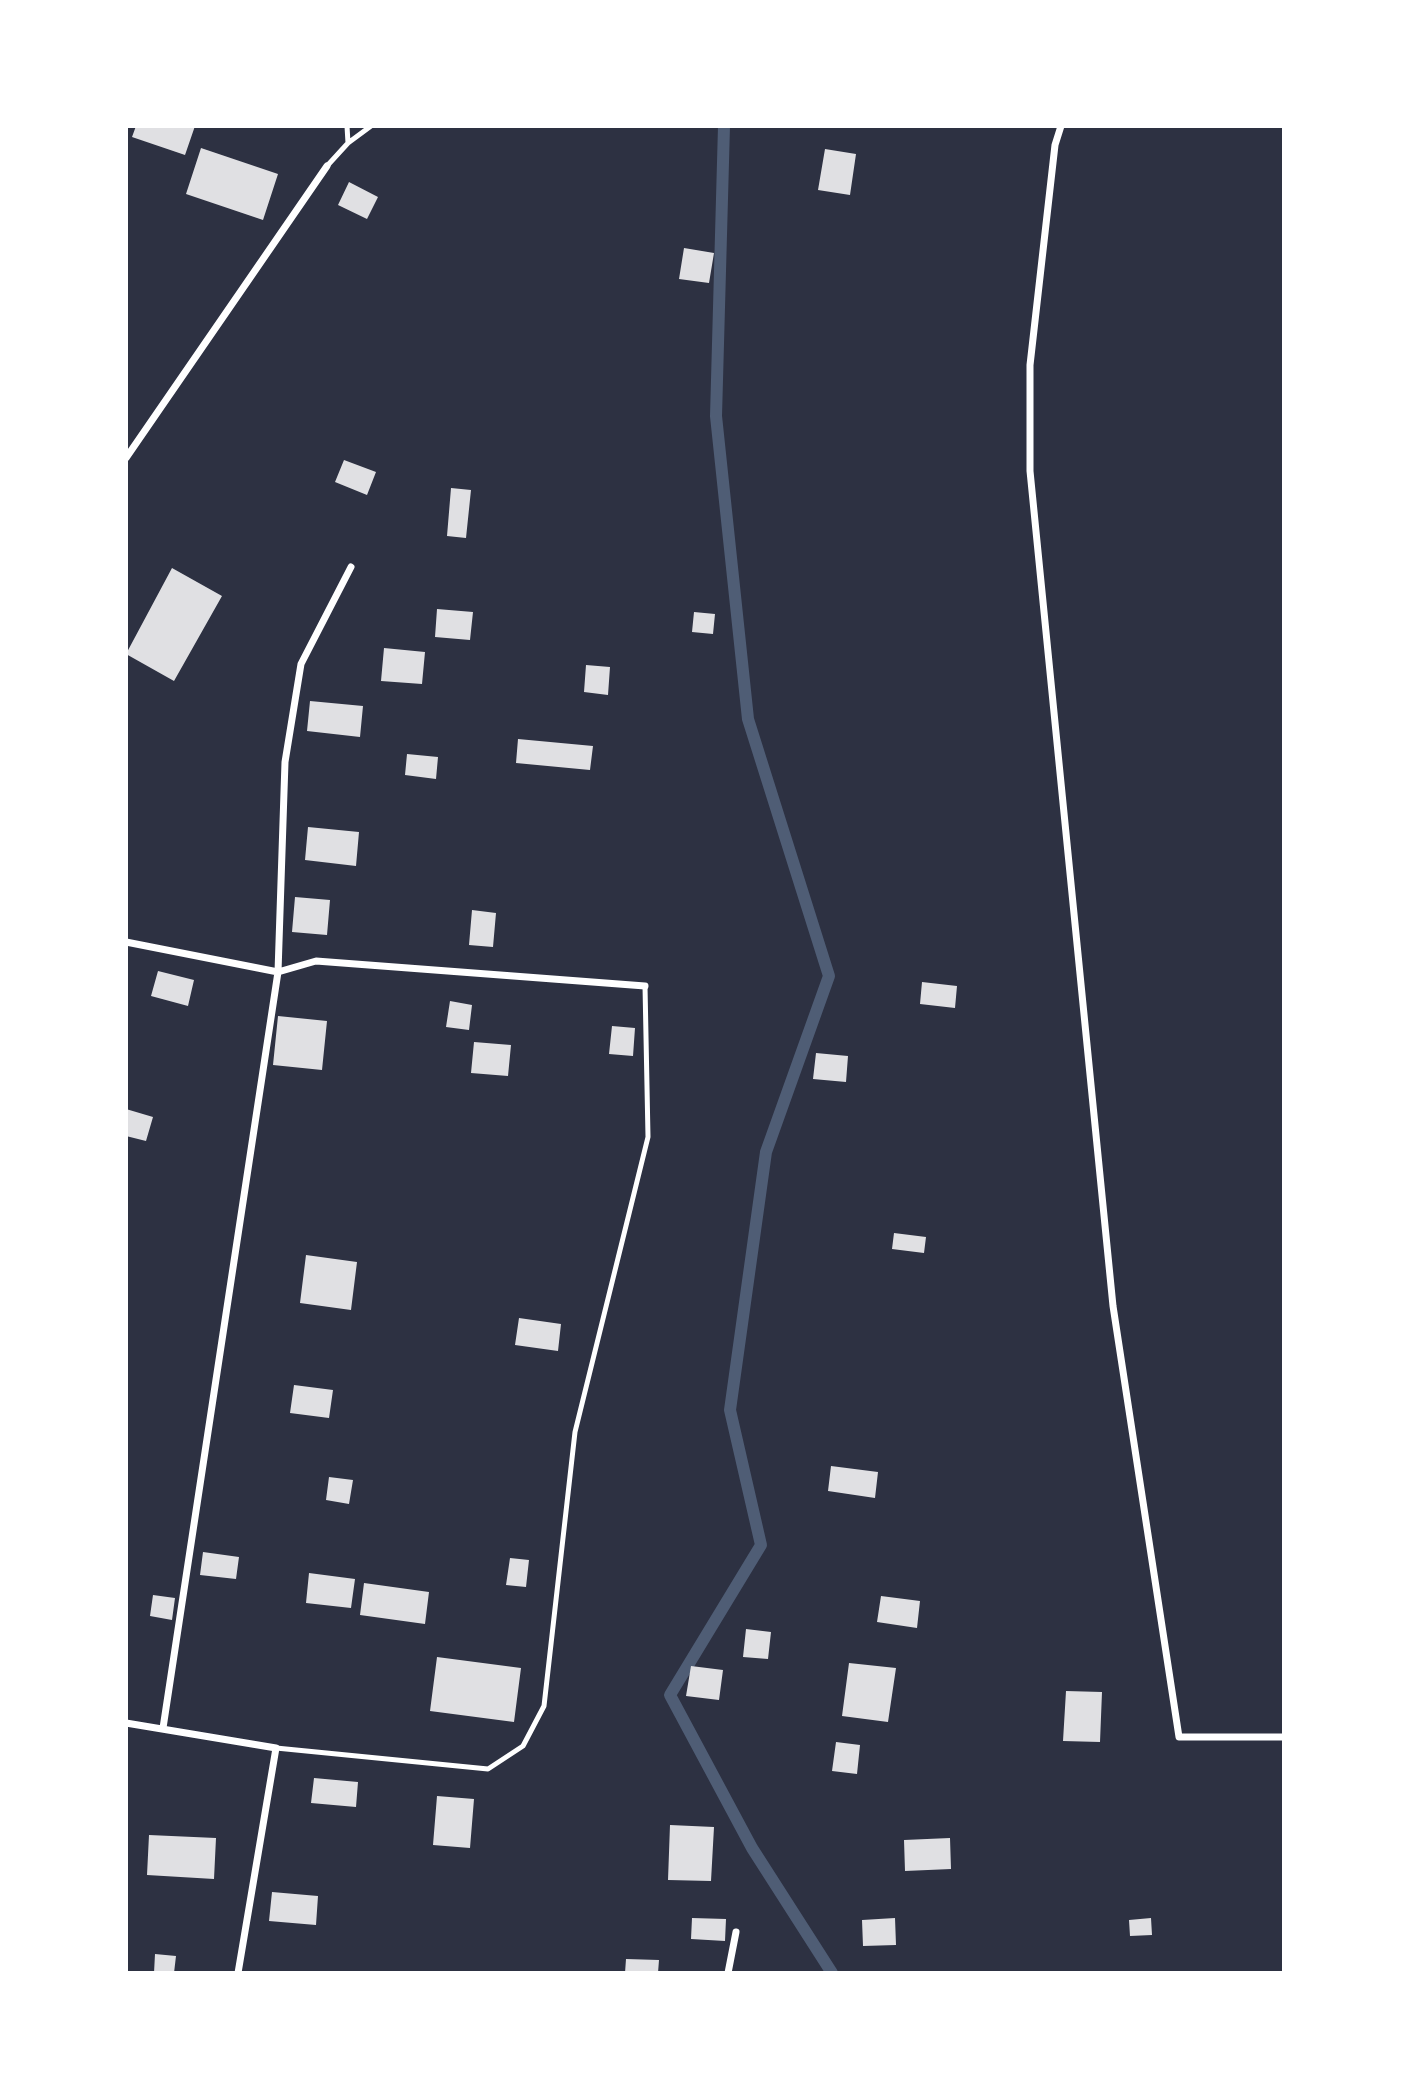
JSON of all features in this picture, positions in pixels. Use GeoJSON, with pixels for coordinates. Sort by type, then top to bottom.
{"type":"FeatureCollection","features":[{"type":"Feature","properties":{"kind":"street"},"geometry":{"type":"LineString","coordinates":[[1060,126],[1055,145],[1030,365],[1030,471],[1114,1306],[1179,1737],[1284,1737]]}},
{"type":"Feature","properties":{"kind":"street"},"geometry":{"type":"LineString","coordinates":[[126,458],[327,166]]}},
{"type":"Feature","properties":{"kind":"street"},"geometry":{"type":"LineString","coordinates":[[163,1728],[278,972],[285,762],[301,664],[351,567]]}},
{"type":"Feature","properties":{"kind":"street"},"geometry":{"type":"LineString","coordinates":[[126,943],[278,972],[316,961],[645,986]]}},
{"type":"Feature","properties":{"kind":"street"},"geometry":{"type":"LineString","coordinates":[[126,1723],[276,1748],[238,1973]]}},
{"type":"Feature","properties":{"kind":"street"},"geometry":{"type":"LineString","coordinates":[[728,1973],[736,1932]]}},
{"type":"Feature","properties":{"kind":"lane"},"geometry":{"type":"LineString","coordinates":[[347,126],[348,144]]}},
{"type":"Feature","properties":{"kind":"lane"},"geometry":{"type":"LineString","coordinates":[[327,166],[348,144],[371,126]]}},
{"type":"Feature","properties":{"kind":"lane"},"geometry":{"type":"LineString","coordinates":[[276,1748],[488,1769],[523,1746],[544,1706],[575,1433],[648,1137],[645,986]]}},
{"type":"Feature","properties":{"kind":"building"},"geometry":{"type":"Polygon","coordinates":[[[136,126],[195,126],[185,155],[132,137],[136,126]]]}},
{"type":"Feature","properties":{"kind":"building"},"geometry":{"type":"Polygon","coordinates":[[[201,148],[278,174],[263,220],[186,194],[201,148]]]}},
{"type":"Feature","properties":{"kind":"building"},"geometry":{"type":"Polygon","coordinates":[[[825,149],[856,154],[850,195],[818,190],[825,149]]]}},
{"type":"Feature","properties":{"kind":"building"},"geometry":{"type":"Polygon","coordinates":[[[349,182],[378,197],[367,219],[338,205],[349,182]]]}},
{"type":"Feature","properties":{"kind":"building"},"geometry":{"type":"Polygon","coordinates":[[[684,248],[714,253],[709,283],[679,279],[684,248]]]}},
{"type":"Feature","properties":{"kind":"building"},"geometry":{"type":"Polygon","coordinates":[[[344,460],[376,472],[367,495],[335,482],[344,460]]]}},
{"type":"Feature","properties":{"kind":"building"},"geometry":{"type":"Polygon","coordinates":[[[451,488],[471,490],[466,538],[447,536],[451,488]]]}},
{"type":"Feature","properties":{"kind":"building"},"geometry":{"type":"Polygon","coordinates":[[[172,568],[222,596],[174,681],[126,654],[172,568]]]}},
{"type":"Feature","properties":{"kind":"building"},"geometry":{"type":"Polygon","coordinates":[[[437,609],[473,612],[470,640],[435,637],[437,609]]]}},
{"type":"Feature","properties":{"kind":"building"},"geometry":{"type":"Polygon","coordinates":[[[694,612],[715,614],[713,634],[692,632],[694,612]]]}},
{"type":"Feature","properties":{"kind":"building"},"geometry":{"type":"Polygon","coordinates":[[[384,648],[425,652],[422,684],[381,681],[384,648]]]}},
{"type":"Feature","properties":{"kind":"building"},"geometry":{"type":"Polygon","coordinates":[[[586,665],[610,667],[608,695],[584,692],[586,665]]]}},
{"type":"Feature","properties":{"kind":"building"},"geometry":{"type":"Polygon","coordinates":[[[310,701],[363,706],[360,737],[307,731],[310,701]]]}},
{"type":"Feature","properties":{"kind":"building"},"geometry":{"type":"Polygon","coordinates":[[[518,739],[593,746],[590,770],[516,763],[518,739]]]}},
{"type":"Feature","properties":{"kind":"building"},"geometry":{"type":"Polygon","coordinates":[[[407,754],[438,757],[436,779],[405,775],[407,754]]]}},
{"type":"Feature","properties":{"kind":"building"},"geometry":{"type":"Polygon","coordinates":[[[308,827],[359,832],[356,866],[305,860],[308,827]]]}},
{"type":"Feature","properties":{"kind":"building"},"geometry":{"type":"Polygon","coordinates":[[[295,897],[330,900],[327,935],[292,932],[295,897]]]}},
{"type":"Feature","properties":{"kind":"building"},"geometry":{"type":"Polygon","coordinates":[[[472,910],[496,913],[493,947],[469,945],[472,910]]]}},
{"type":"Feature","properties":{"kind":"building"},"geometry":{"type":"Polygon","coordinates":[[[158,971],[194,980],[188,1006],[151,996],[158,971]]]}},
{"type":"Feature","properties":{"kind":"building"},"geometry":{"type":"Polygon","coordinates":[[[922,982],[957,986],[955,1008],[920,1004],[922,982]]]}},
{"type":"Feature","properties":{"kind":"building"},"geometry":{"type":"Polygon","coordinates":[[[450,1001],[472,1005],[469,1030],[446,1027],[450,1001]]]}},
{"type":"Feature","properties":{"kind":"building"},"geometry":{"type":"Polygon","coordinates":[[[278,1016],[327,1021],[322,1070],[273,1065],[278,1016]]]}},
{"type":"Feature","properties":{"kind":"building"},"geometry":{"type":"Polygon","coordinates":[[[612,1026],[635,1028],[633,1056],[609,1054],[612,1026]]]}},
{"type":"Feature","properties":{"kind":"building"},"geometry":{"type":"Polygon","coordinates":[[[474,1042],[511,1045],[508,1076],[471,1073],[474,1042]]]}},
{"type":"Feature","properties":{"kind":"building"},"geometry":{"type":"Polygon","coordinates":[[[816,1053],[848,1056],[846,1082],[813,1079],[816,1053]]]}},
{"type":"Feature","properties":{"kind":"building"},"geometry":{"type":"Polygon","coordinates":[[[126,1109],[153,1117],[146,1141],[126,1136],[126,1109]]]}},
{"type":"Feature","properties":{"kind":"building"},"geometry":{"type":"Polygon","coordinates":[[[894,1233],[926,1237],[924,1253],[892,1249],[894,1233]]]}},
{"type":"Feature","properties":{"kind":"building"},"geometry":{"type":"Polygon","coordinates":[[[306,1255],[357,1262],[351,1310],[300,1303],[306,1255]]]}},
{"type":"Feature","properties":{"kind":"building"},"geometry":{"type":"Polygon","coordinates":[[[519,1318],[561,1324],[558,1351],[515,1345],[519,1318]]]}},
{"type":"Feature","properties":{"kind":"building"},"geometry":{"type":"Polygon","coordinates":[[[294,1385],[333,1390],[329,1418],[290,1413],[294,1385]]]}},
{"type":"Feature","properties":{"kind":"building"},"geometry":{"type":"Polygon","coordinates":[[[831,1466],[878,1472],[875,1498],[828,1491],[831,1466]]]}},
{"type":"Feature","properties":{"kind":"building"},"geometry":{"type":"Polygon","coordinates":[[[329,1477],[353,1480],[349,1504],[326,1500],[329,1477]]]}},
{"type":"Feature","properties":{"kind":"building"},"geometry":{"type":"Polygon","coordinates":[[[203,1552],[239,1557],[236,1579],[200,1575],[203,1552]]]}},
{"type":"Feature","properties":{"kind":"building"},"geometry":{"type":"Polygon","coordinates":[[[510,1558],[529,1560],[526,1587],[506,1585],[510,1558]]]}},
{"type":"Feature","properties":{"kind":"building"},"geometry":{"type":"Polygon","coordinates":[[[309,1573],[355,1579],[351,1608],[306,1603],[309,1573]]]}},
{"type":"Feature","properties":{"kind":"building"},"geometry":{"type":"Polygon","coordinates":[[[364,1583],[429,1592],[425,1624],[360,1615],[364,1583]]]}},
{"type":"Feature","properties":{"kind":"building"},"geometry":{"type":"Polygon","coordinates":[[[153,1595],[175,1598],[172,1620],[150,1616],[153,1595]]]}},
{"type":"Feature","properties":{"kind":"building"},"geometry":{"type":"Polygon","coordinates":[[[881,1596],[920,1601],[917,1628],[877,1622],[881,1596]]]}},
{"type":"Feature","properties":{"kind":"building"},"geometry":{"type":"Polygon","coordinates":[[[746,1629],[771,1632],[768,1659],[743,1657],[746,1629]]]}},
{"type":"Feature","properties":{"kind":"building"},"geometry":{"type":"Polygon","coordinates":[[[437,1657],[521,1668],[514,1722],[430,1711],[437,1657]]]}},
{"type":"Feature","properties":{"kind":"building"},"geometry":{"type":"Polygon","coordinates":[[[849,1663],[896,1668],[888,1722],[842,1716],[849,1663]]]}},
{"type":"Feature","properties":{"kind":"building"},"geometry":{"type":"Polygon","coordinates":[[[691,1666],[723,1670],[719,1700],[686,1696],[691,1666]]]}},
{"type":"Feature","properties":{"kind":"building"},"geometry":{"type":"Polygon","coordinates":[[[1066,1691],[1102,1692],[1100,1742],[1063,1741],[1066,1691]]]}},
{"type":"Feature","properties":{"kind":"building"},"geometry":{"type":"Polygon","coordinates":[[[836,1742],[860,1745],[857,1774],[832,1771],[836,1742]]]}},
{"type":"Feature","properties":{"kind":"building"},"geometry":{"type":"Polygon","coordinates":[[[314,1778],[358,1782],[356,1807],[311,1803],[314,1778]]]}},
{"type":"Feature","properties":{"kind":"building"},"geometry":{"type":"Polygon","coordinates":[[[437,1796],[474,1799],[470,1848],[433,1845],[437,1796]]]}},
{"type":"Feature","properties":{"kind":"building"},"geometry":{"type":"Polygon","coordinates":[[[670,1825],[714,1827],[711,1881],[668,1880],[670,1825]]]}},
{"type":"Feature","properties":{"kind":"building"},"geometry":{"type":"Polygon","coordinates":[[[149,1835],[216,1838],[214,1879],[147,1875],[149,1835]]]}},
{"type":"Feature","properties":{"kind":"building"},"geometry":{"type":"Polygon","coordinates":[[[950,1838],[951,1869],[905,1871],[904,1840],[950,1838]]]}},
{"type":"Feature","properties":{"kind":"building"},"geometry":{"type":"Polygon","coordinates":[[[272,1892],[318,1896],[316,1925],[269,1921],[272,1892]]]}},
{"type":"Feature","properties":{"kind":"building"},"geometry":{"type":"Polygon","coordinates":[[[692,1918],[726,1919],[725,1941],[691,1939],[692,1918]]]}},
{"type":"Feature","properties":{"kind":"building"},"geometry":{"type":"Polygon","coordinates":[[[895,1918],[896,1945],[863,1946],[862,1920],[895,1918]]]}},
{"type":"Feature","properties":{"kind":"building"},"geometry":{"type":"Polygon","coordinates":[[[1151,1918],[1152,1935],[1130,1936],[1129,1920],[1151,1918]]]}},
{"type":"Feature","properties":{"kind":"building"},"geometry":{"type":"Polygon","coordinates":[[[155,1954],[176,1956],[174,1973],[154,1973],[155,1954]]]}},
{"type":"Feature","properties":{"kind":"building"},"geometry":{"type":"Polygon","coordinates":[[[626,1959],[659,1960],[658,1973],[625,1973],[626,1959]]]}},
{"type":"Feature","properties":{"kind":"waterway"},"geometry":{"type":"LineString","coordinates":[[724,126],[716,416],[748,719],[829,976],[766,1152],[730,1410],[761,1545],[670,1695],[752,1848],[832,1973]]}}]}
